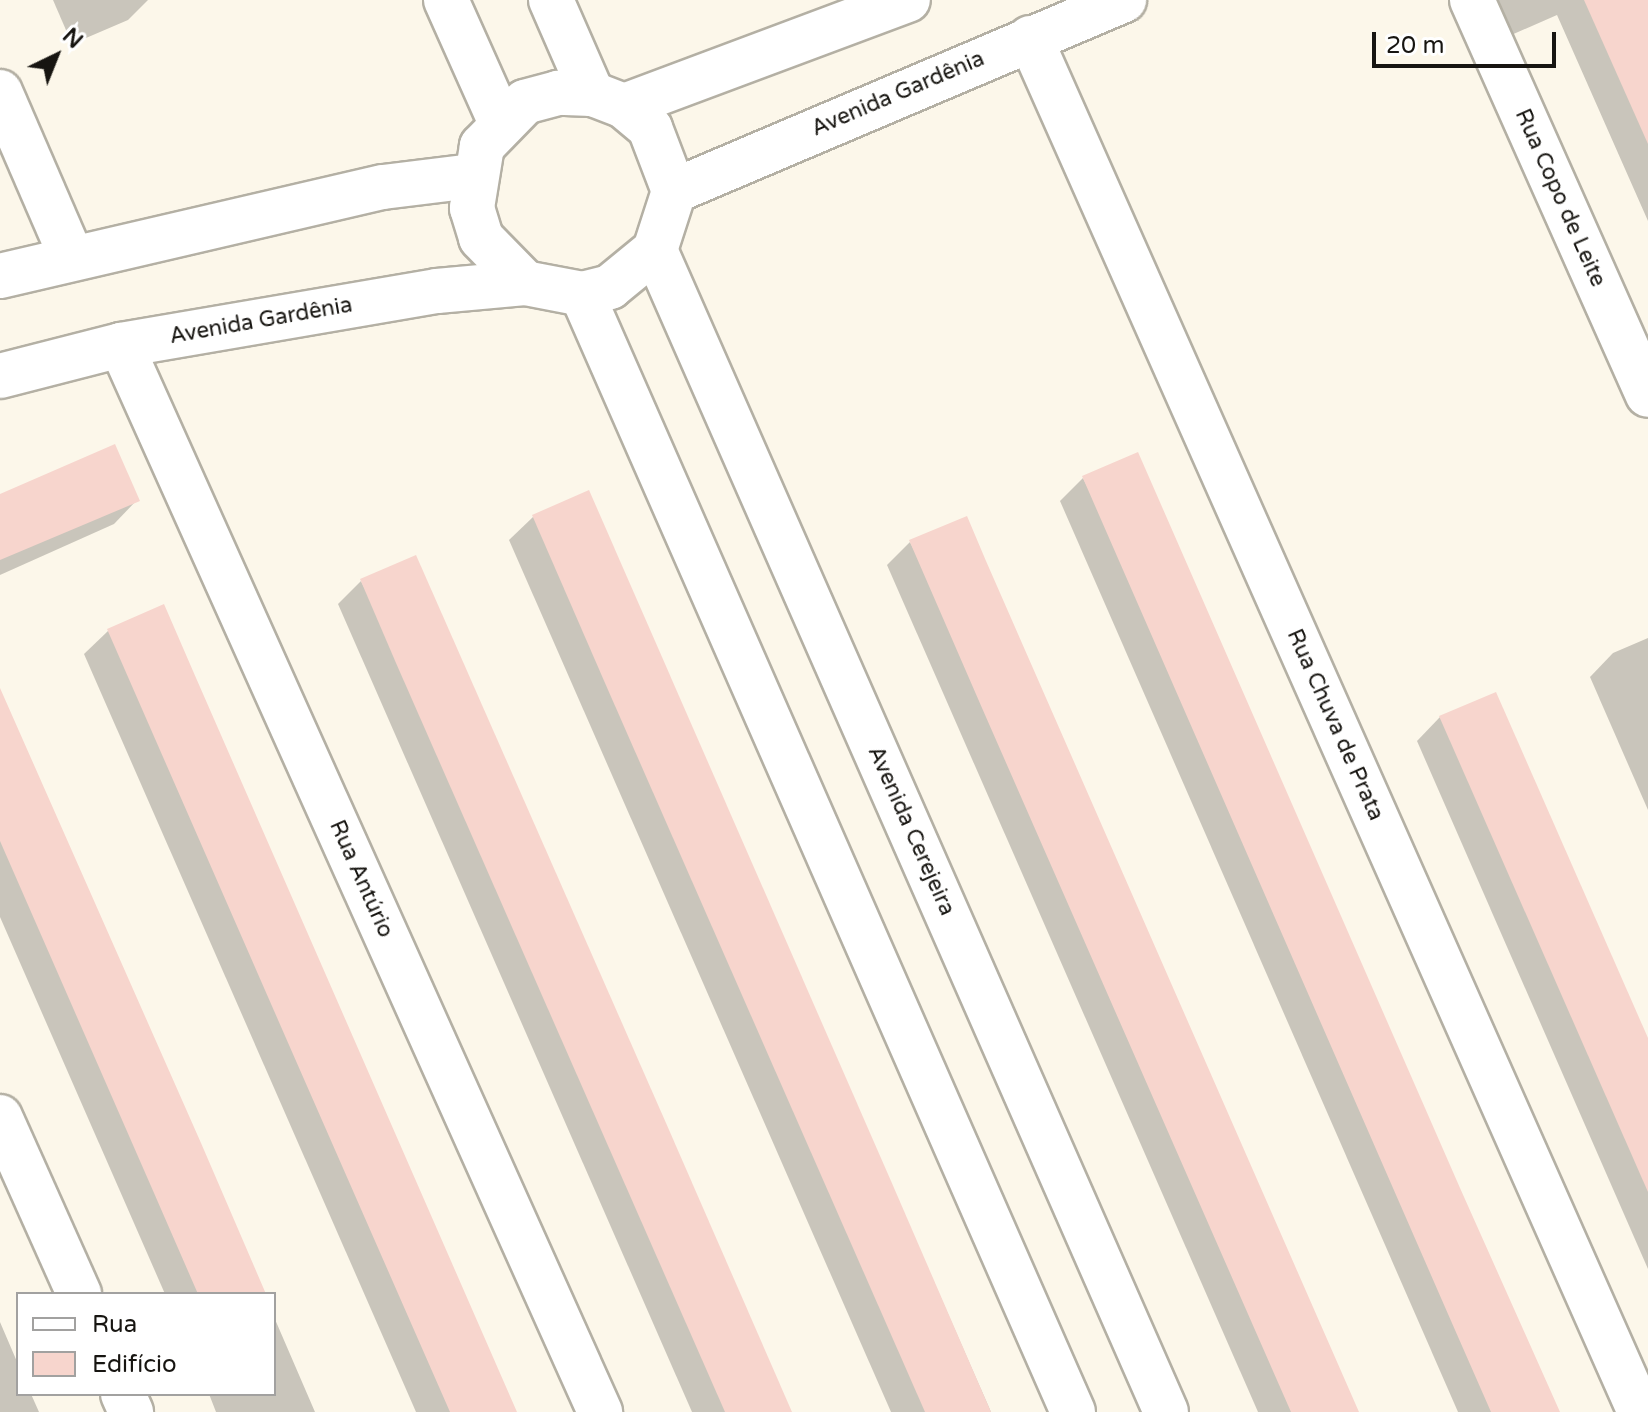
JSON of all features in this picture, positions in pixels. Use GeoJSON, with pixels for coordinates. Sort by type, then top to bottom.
{"type":"FeatureCollection","features":[{"type":"Feature","properties":{"kind":"street"},"geometry":{"type":"LineString","coordinates":[[446,0],[500,121]]}},
{"type":"Feature","properties":{"kind":"street"},"geometry":{"type":"LineString","coordinates":[[551,0],[608,100],[650,128],[674,191],[655,250],[610,287],[582,294],[525,283],[481,238],[472,176],[500,121],[547,96],[608,100],[908,0]]}},
{"type":"Feature","properties":{"kind":"street","name":"Avenida Gardênia"},"geometry":{"type":"LineString","coordinates":[[674,191],[1124,0]]}},
{"type":"Feature","properties":{"kind":"street","name":"Rua Copo de Leite"},"geometry":{"type":"LineString","coordinates":[[1472,0],[1648,395]]}},
{"type":"Feature","properties":{"kind":"street","name":"Rua Chuva de Prata"},"geometry":{"type":"LineString","coordinates":[[1030,38],[1640,1412]]}},
{"type":"Feature","properties":{"kind":"street"},"geometry":{"type":"LineString","coordinates":[[0,92],[70,254]]}},
{"type":"Feature","properties":{"kind":"street"},"geometry":{"type":"LineString","coordinates":[[0,276],[70,254],[383,187],[472,176]]}},
{"type":"Feature","properties":{"kind":"street","name":"Avenida Cerejeira"},"geometry":{"type":"LineString","coordinates":[[655,250],[1166,1412]]}},
{"type":"Feature","properties":{"kind":"street","name":"Avenida Gardênia"},"geometry":{"type":"LineString","coordinates":[[0,376],[121,345],[525,283]]}},
{"type":"Feature","properties":{"kind":"street"},"geometry":{"type":"LineString","coordinates":[[582,294],[1073,1412]]}},
{"type":"Feature","properties":{"kind":"street","name":"Rua Antúrio"},"geometry":{"type":"LineString","coordinates":[[121,345],[600,1412]]}},
{"type":"Feature","properties":{"kind":"street"},"geometry":{"type":"LineString","coordinates":[[0,1117],[78,1292]]}},
{"type":"Feature","properties":{"kind":"building"},"geometry":{"type":"Polygon","coordinates":[[[1584,0],[1648,0],[1648,144],[1584,0]]]}},
{"type":"Feature","properties":{"kind":"building"},"geometry":{"type":"Polygon","coordinates":[[[115,444],[140,501],[0,560],[0,494],[115,444]]]}},
{"type":"Feature","properties":{"kind":"building"},"geometry":{"type":"Polygon","coordinates":[[[1138,452],[1560,1412],[1491,1412],[1082,476],[1138,452]]]}},
{"type":"Feature","properties":{"kind":"building"},"geometry":{"type":"Polygon","coordinates":[[[589,490],[991,1412],[925,1412],[605,683],[532,515],[589,490]]]}},
{"type":"Feature","properties":{"kind":"building"},"geometry":{"type":"Polygon","coordinates":[[[967,516],[1359,1412],[1291,1412],[982,708],[909,540],[967,516]]]}},
{"type":"Feature","properties":{"kind":"building"},"geometry":{"type":"Polygon","coordinates":[[[416,555],[792,1412],[725,1412],[396,663],[360,579],[416,555]]]}},
{"type":"Feature","properties":{"kind":"building"},"geometry":{"type":"Polygon","coordinates":[[[164,604],[517,1412],[450,1412],[107,629],[164,604]]]}},
{"type":"Feature","properties":{"kind":"building"},"geometry":{"type":"Polygon","coordinates":[[[0,688],[265,1292],[197,1292],[0,841],[0,688]]]}},
{"type":"Feature","properties":{"kind":"building"},"geometry":{"type":"Polygon","coordinates":[[[1496,692],[1648,1038],[1648,1192],[1439,716],[1496,692]]]}}]}
